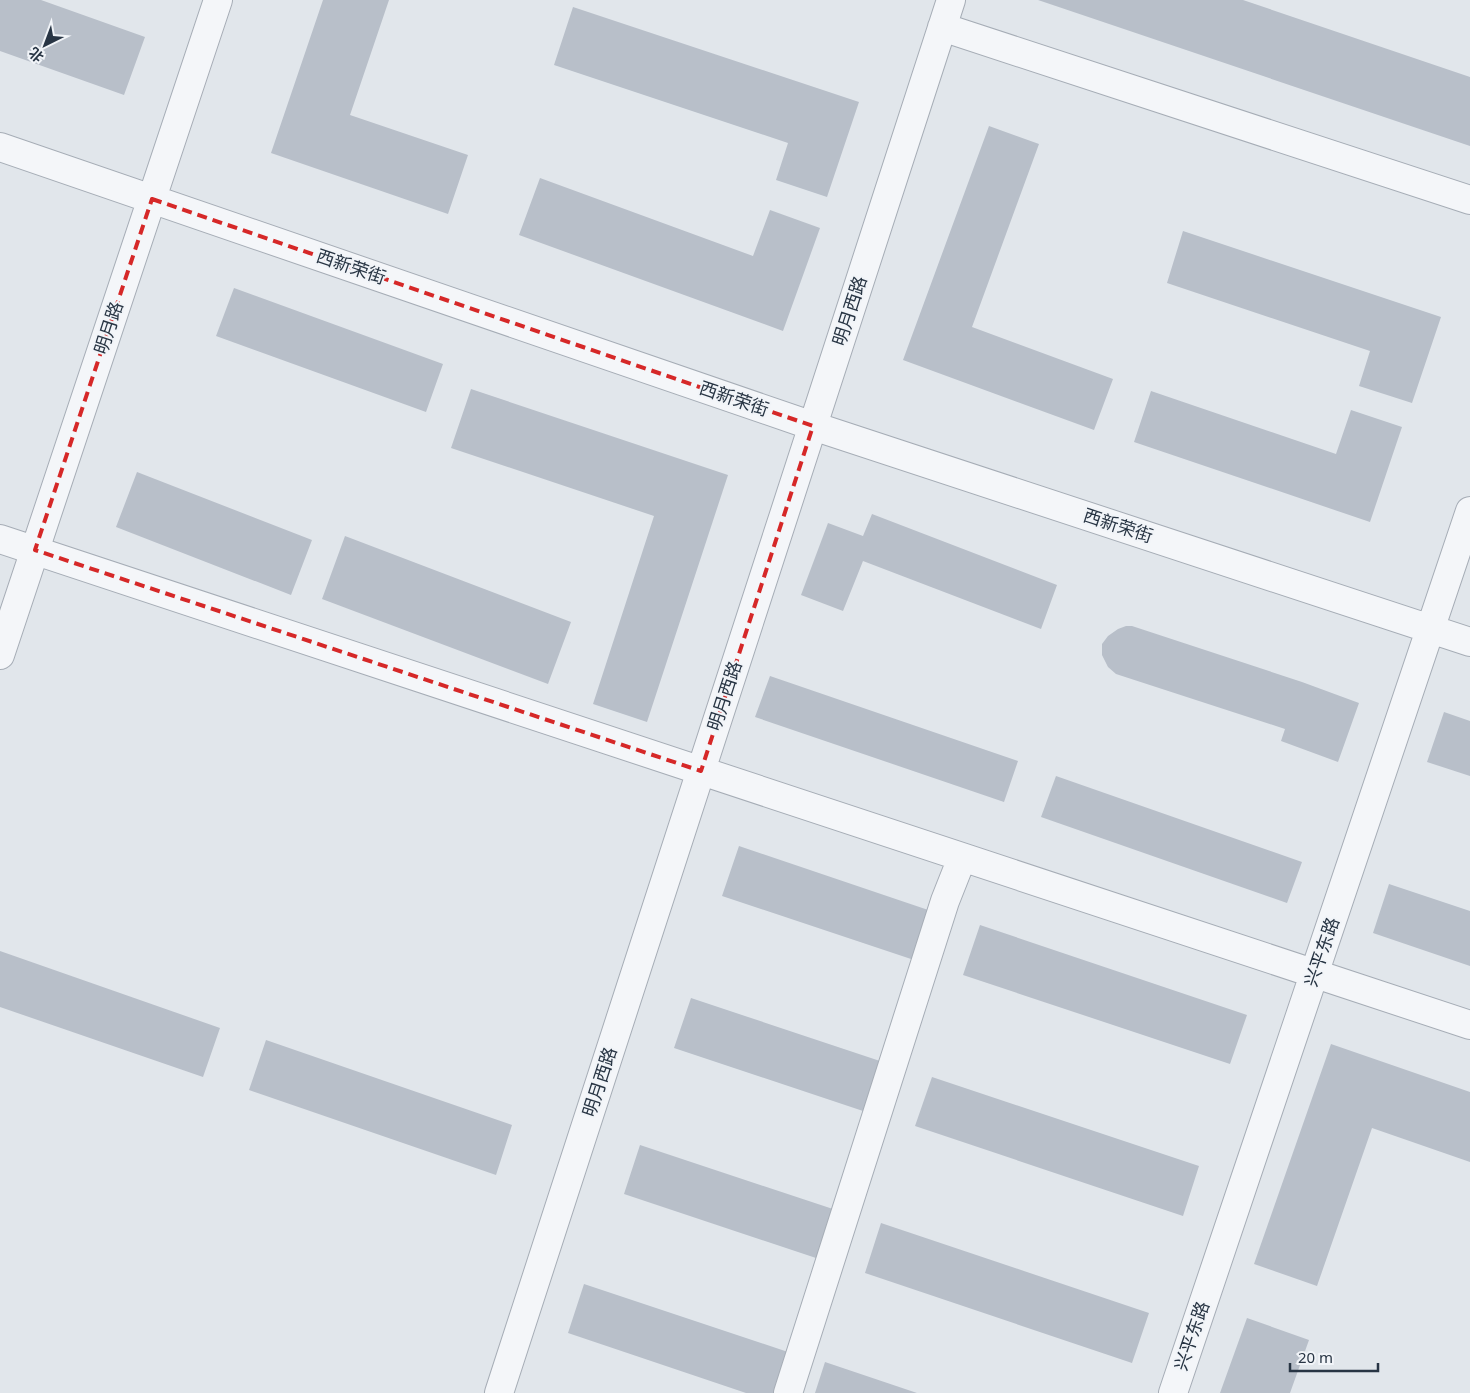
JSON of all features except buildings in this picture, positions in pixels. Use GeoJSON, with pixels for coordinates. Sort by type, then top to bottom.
{"type":"FeatureCollection","features":[{"type":"Feature","properties":{"kind":"street","name":"明月路"},"geometry":{"type":"LineString","coordinates":[[0,655],[218,0]]}},
{"type":"Feature","properties":{"kind":"street","name":"明月西路"},"geometry":{"type":"LineString","coordinates":[[499,1393],[951,0]]}},
{"type":"Feature","properties":{"kind":"street"},"geometry":{"type":"LineString","coordinates":[[942,27],[1470,200]]}},
{"type":"Feature","properties":{"kind":"street","name":"西新荣街"},"geometry":{"type":"LineString","coordinates":[[0,147],[813,426],[1470,642]]}},
{"type":"Feature","properties":{"kind":"street","name":"兴平东路"},"geometry":{"type":"LineString","coordinates":[[1173,1393],[1470,511]]}},
{"type":"Feature","properties":{"kind":"street"},"geometry":{"type":"LineString","coordinates":[[0,539],[1470,1026]]}},
{"type":"Feature","properties":{"kind":"street"},"geometry":{"type":"LineString","coordinates":[[788,1393],[942,911],[962,858]]}},
{"type":"Feature","properties":{"kind":"highlighted area"},"geometry":{"type":"Polygon","coordinates":[[[152,199],[813,426],[701,771],[35,550],[152,199]]]}}]}
